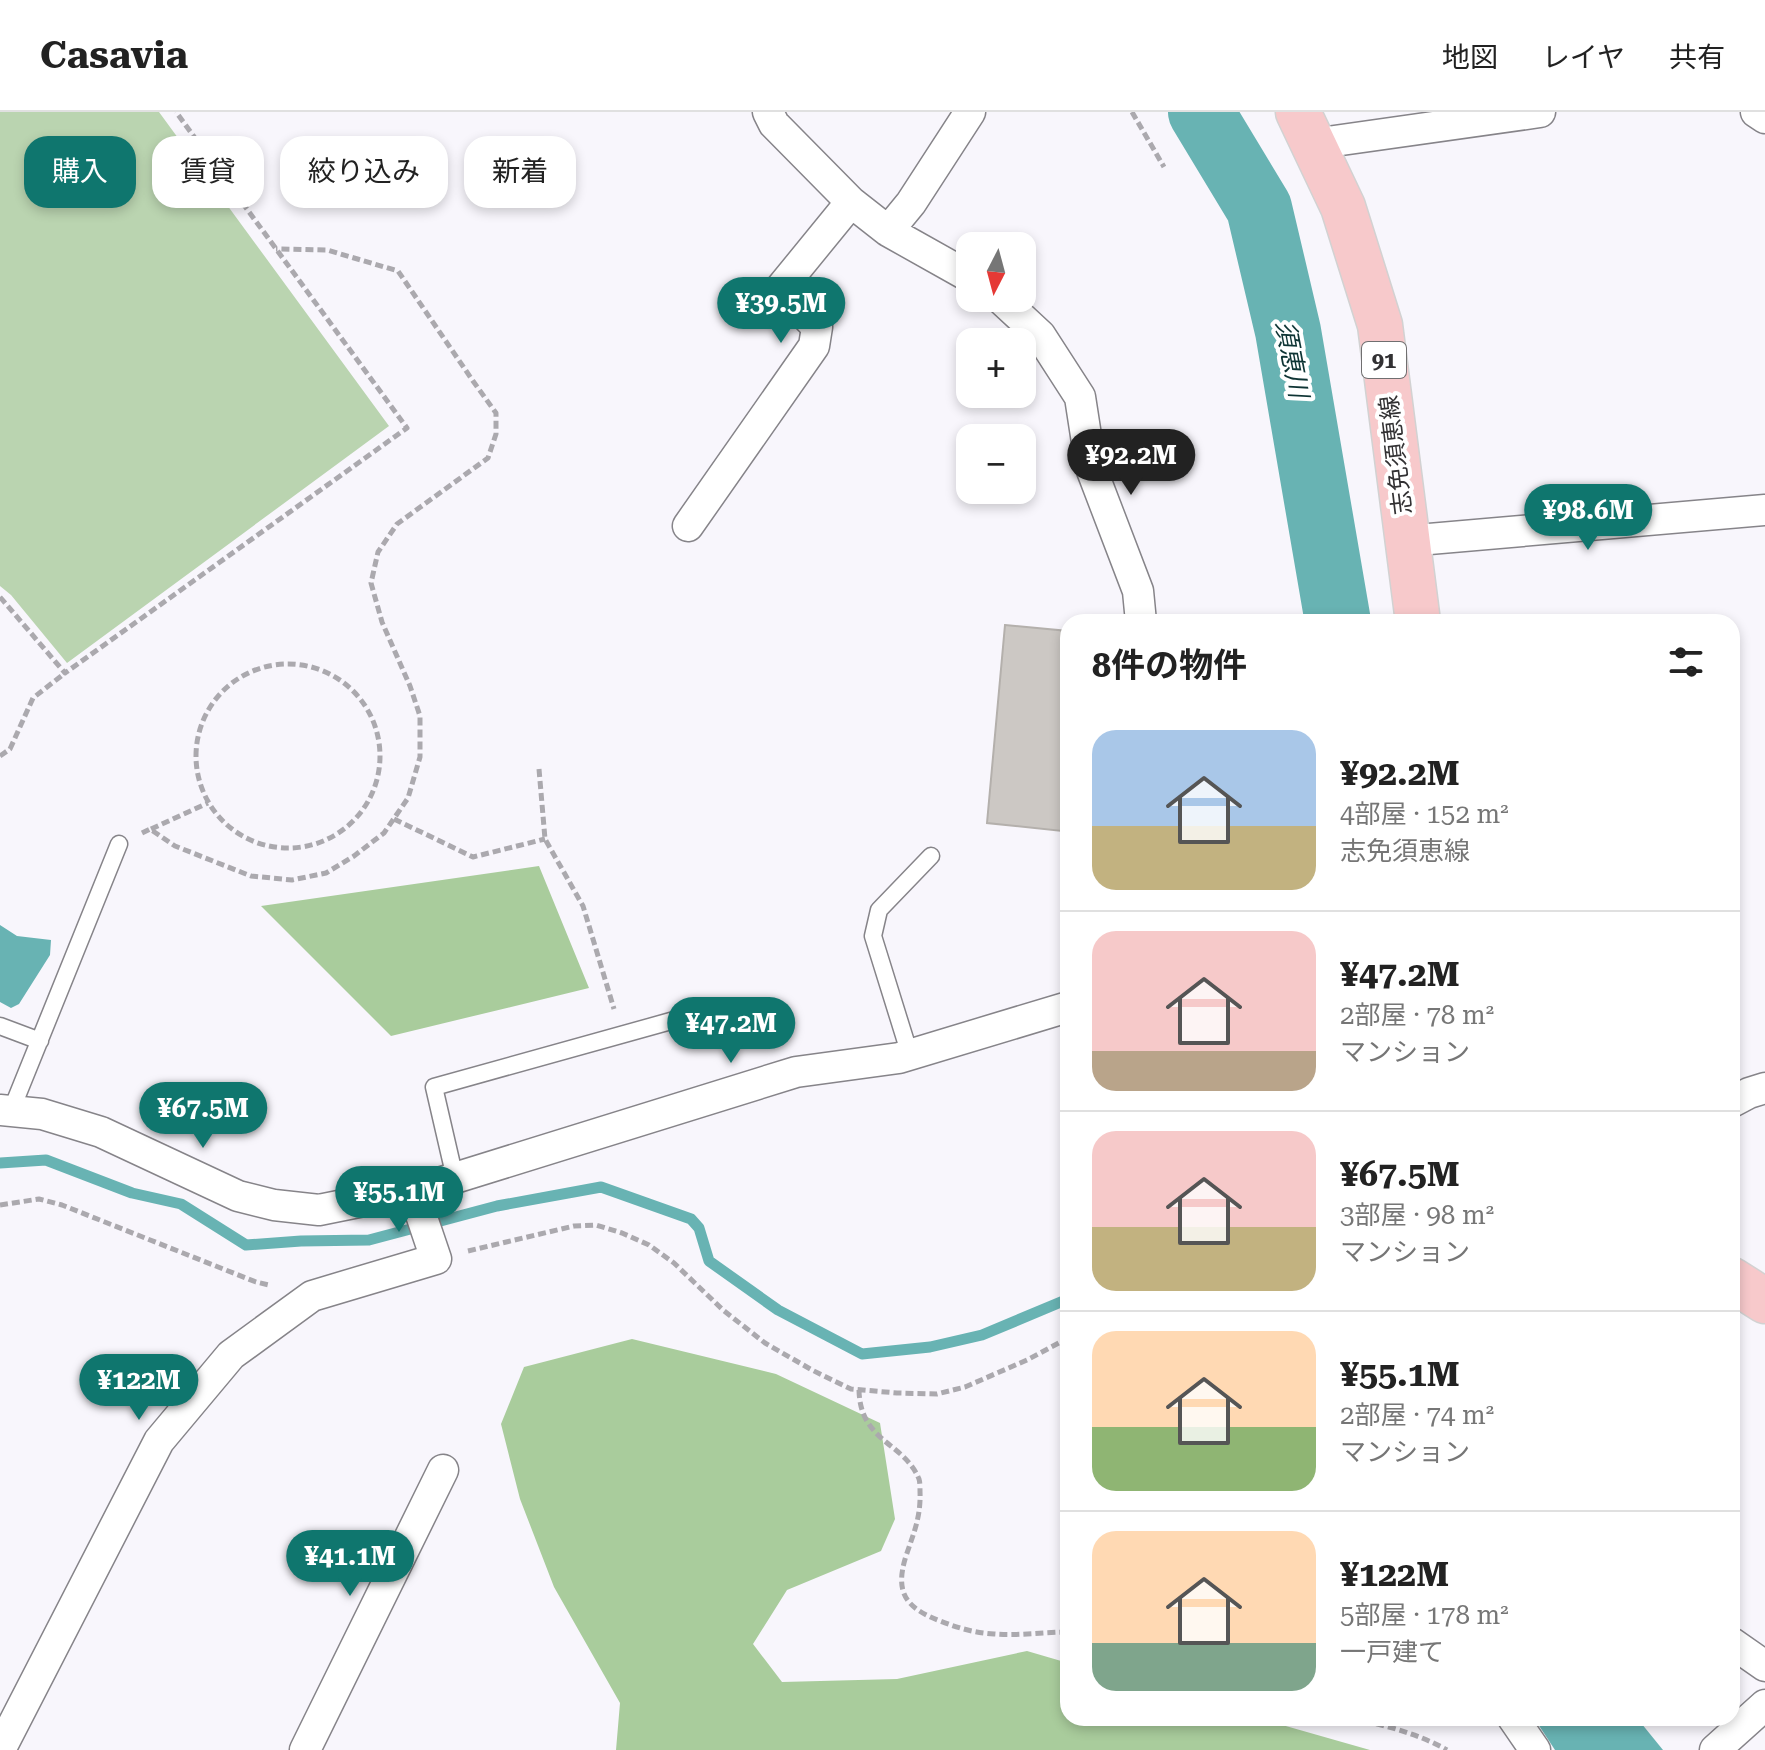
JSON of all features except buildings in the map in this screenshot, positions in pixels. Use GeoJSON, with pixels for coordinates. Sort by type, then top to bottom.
{"type":"FeatureCollection","features":[{"type":"Feature","properties":{"kind":"main road","name":"志免須恵線"},"geometry":{"type":"LineString","coordinates":[[1305,128],[1343,207],[1380,325],[1417,614]]}},
{"type":"Feature","properties":{"kind":"main road"},"geometry":{"type":"LineString","coordinates":[[1740,1285],[1765,1301]]}},
{"type":"Feature","properties":{"kind":"street"},"geometry":{"type":"LineString","coordinates":[[768,112],[774,124],[851,202],[888,231],[956,269]]}},
{"type":"Feature","properties":{"kind":"street"},"geometry":{"type":"LineString","coordinates":[[888,231],[911,203],[970,112]]}},
{"type":"Feature","properties":{"kind":"street"},"geometry":{"type":"LineString","coordinates":[[1305,128],[1540,112]]}},
{"type":"Feature","properties":{"kind":"street"},"geometry":{"type":"LineString","coordinates":[[1756,112],[1765,118]]}},
{"type":"Feature","properties":{"kind":"street"},"geometry":{"type":"LineString","coordinates":[[688,526],[814,346],[817,327],[780,289],[851,202]]}},
{"type":"Feature","properties":{"kind":"street"},"geometry":{"type":"LineString","coordinates":[[1015,312],[1040,335],[1080,397],[1091,468],[1138,591],[1141,614]]}},
{"type":"Feature","properties":{"kind":"street"},"geometry":{"type":"LineString","coordinates":[[1406,541],[1765,510]]}},
{"type":"Feature","properties":{"kind":"street"},"geometry":{"type":"LineString","coordinates":[[6,1110],[42,1114],[101,1132],[238,1196],[274,1205],[319,1210],[413,1191],[796,1072],[899,1058],[1060,1009]]}},
{"type":"Feature","properties":{"kind":"street"},"geometry":{"type":"LineString","coordinates":[[1740,1098],[1765,1088]]}},
{"type":"Feature","properties":{"kind":"street"},"geometry":{"type":"LineString","coordinates":[[0,1750],[159,1441],[231,1355],[312,1296],[436,1259],[413,1191]]}},
{"type":"Feature","properties":{"kind":"street"},"geometry":{"type":"LineString","coordinates":[[305,1750],[443,1470]]}},
{"type":"Feature","properties":{"kind":"street"},"geometry":{"type":"LineString","coordinates":[[1740,1649],[1765,1666]]}},
{"type":"Feature","properties":{"kind":"street"},"geometry":{"type":"LineString","coordinates":[[1715,1750],[1765,1705]]}},
{"type":"Feature","properties":{"kind":"street"},"geometry":{"type":"LineString","coordinates":[[1518,1726],[1535,1750]]}},
{"type":"Feature","properties":{"kind":"lane"},"geometry":{"type":"LineString","coordinates":[[6,1110],[40,1041],[119,844]]}},
{"type":"Feature","properties":{"kind":"lane"},"geometry":{"type":"LineString","coordinates":[[910,1055],[873,936],[879,910],[931,856]]}},
{"type":"Feature","properties":{"kind":"lane"},"geometry":{"type":"LineString","coordinates":[[455,1178],[434,1087],[678,1019]]}},
{"type":"Feature","properties":{"kind":"lane"},"geometry":{"type":"LineString","coordinates":[[0,1026],[40,1041]]}},
{"type":"Feature","properties":{"kind":"path"},"geometry":{"type":"LineString","coordinates":[[0,756],[10,749],[33,698],[407,428],[176,112]]}},
{"type":"Feature","properties":{"kind":"path"},"geometry":{"type":"LineString","coordinates":[[1132,112],[1164,167]]}},
{"type":"Feature","properties":{"kind":"path"},"geometry":{"type":"LineString","coordinates":[[150,829],[175,846],[251,876],[292,880],[326,873],[384,833],[408,798],[420,757],[420,716],[382,622],[371,583],[378,552],[397,524],[488,458],[496,434],[496,413],[398,271],[327,250],[276,249]]}},
{"type":"Feature","properties":{"kind":"path"},"geometry":{"type":"LineString","coordinates":[[0,597],[65,673]]}},
{"type":"Feature","properties":{"kind":"path"},"geometry":{"type":"LineString","coordinates":[[299,663],[329,673],[355,692],[373,718],[381,749],[378,780],[364,809],[341,831],[312,845],[280,848],[252,841],[239,833],[227,825],[208,803],[197,776],[195,746],[202,718],[219,693],[242,675],[269,665],[299,663]]}},
{"type":"Feature","properties":{"kind":"path"},"geometry":{"type":"LineString","coordinates":[[539,769],[545,839],[583,906],[622,1035]]}},
{"type":"Feature","properties":{"kind":"path"},"geometry":{"type":"LineString","coordinates":[[119,844],[208,803]]}},
{"type":"Feature","properties":{"kind":"path"},"geometry":{"type":"LineString","coordinates":[[394,819],[473,857],[545,839]]}},
{"type":"Feature","properties":{"kind":"path"},"geometry":{"type":"LineString","coordinates":[[0,1205],[39,1199],[62,1205],[256,1282],[312,1296]]}},
{"type":"Feature","properties":{"kind":"path"},"geometry":{"type":"LineString","coordinates":[[436,1259],[574,1226],[596,1225],[622,1233],[649,1245],[674,1263],[723,1310],[765,1343],[851,1389],[937,1394],[965,1387],[1060,1342]]}},
{"type":"Feature","properties":{"kind":"path"},"geometry":{"type":"LineString","coordinates":[[859,1390],[859,1402],[871,1429],[908,1463],[920,1480],[917,1526],[904,1560],[901,1588],[907,1602],[921,1613],[961,1629],[994,1634],[1060,1632]]}},
{"type":"Feature","properties":{"kind":"path"},"geometry":{"type":"LineString","coordinates":[[1387,1726],[1430,1740],[1447,1750]]}},
{"type":"Feature","properties":{"kind":"green space"},"geometry":{"type":"Polygon","coordinates":[[[0,112],[159,112],[177,136],[152,136],[152,208],[229,208],[389,426],[67,663],[0,586],[0,112]]]}},
{"type":"Feature","properties":{"kind":"green space"},"geometry":{"type":"Polygon","coordinates":[[[539,866],[589,988],[391,1036],[261,906],[539,866]]]}},
{"type":"Feature","properties":{"kind":"green space"},"geometry":{"type":"Polygon","coordinates":[[[632,1339],[776,1374],[880,1423],[895,1519],[881,1551],[787,1590],[753,1644],[782,1682],[897,1679],[1027,1651],[1060,1661],[1060,1726],[1286,1726],[1370,1750],[616,1750],[620,1703],[554,1587],[520,1499],[501,1424],[524,1367],[632,1339]]]}},
{"type":"Feature","properties":{"kind":"water"},"geometry":{"type":"Polygon","coordinates":[[[0,925],[17,936],[51,940],[50,955],[19,1004],[11,1008],[0,1002],[0,925]]]}},
{"type":"Feature","properties":{"kind":"water"},"geometry":{"type":"Polygon","coordinates":[[[1539,1726],[1644,1726],[1663,1750],[1555,1750],[1539,1726]]]}},
{"type":"Feature","properties":{"kind":"waterway","name":"須恵川"},"geometry":{"type":"LineString","coordinates":[[1201,112],[1259,208],[1288,331],[1337,614]]}},
{"type":"Feature","properties":{"kind":"waterway"},"geometry":{"type":"LineString","coordinates":[[0,1163],[46,1160],[132,1193],[181,1204],[246,1245],[369,1240],[497,1206],[601,1187],[691,1219],[699,1228],[709,1261],[778,1310],[862,1354],[930,1347],[982,1335],[1060,1302]]}}]}
